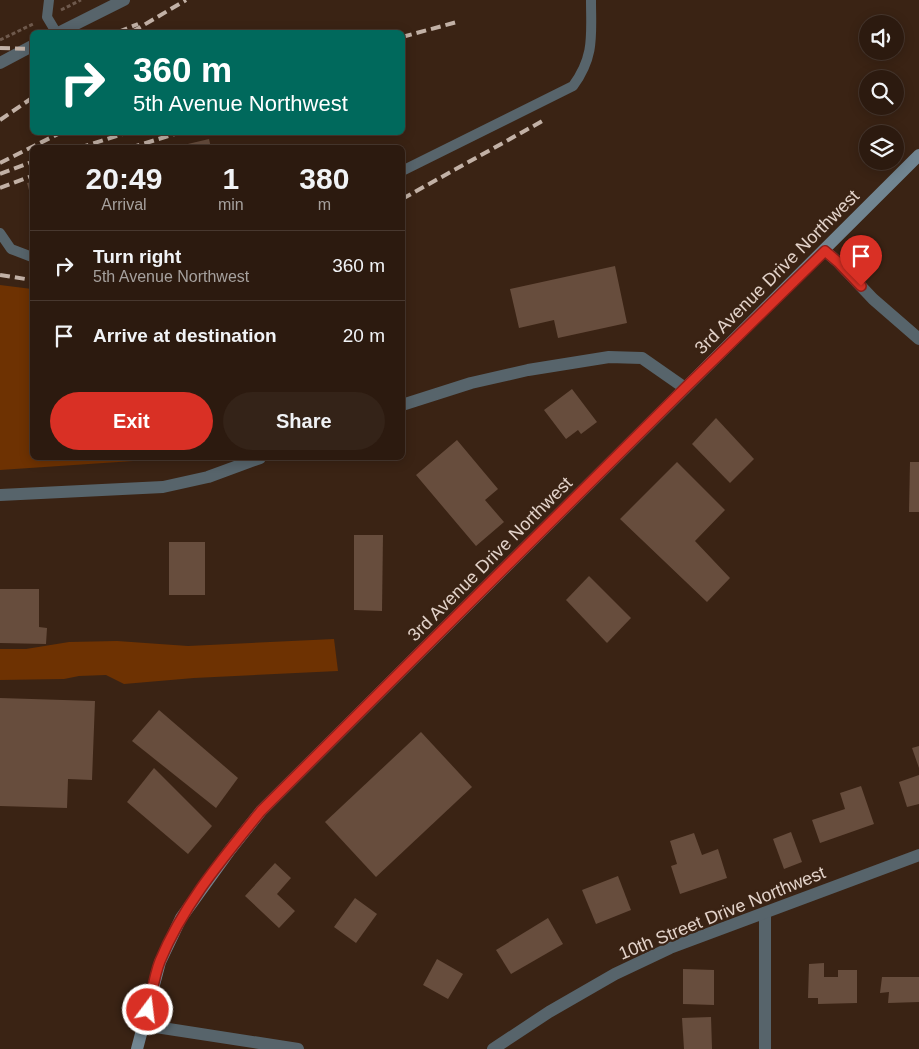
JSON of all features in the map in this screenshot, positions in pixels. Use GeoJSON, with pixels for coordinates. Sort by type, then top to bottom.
{"type":"FeatureCollection","features":[{"type":"Feature","properties":{"kind":"main road","name":"3rd Avenue Drive Northwest"},"geometry":{"type":"LineString","coordinates":[[137,1049],[160,962],[181,918],[261,811],[919,156]]}},
{"type":"Feature","properties":{"kind":"street"},"geometry":{"type":"LineString","coordinates":[[64,30],[124,0]]}},
{"type":"Feature","properties":{"kind":"street"},"geometry":{"type":"LineString","coordinates":[[0,63],[30,47]]}},
{"type":"Feature","properties":{"kind":"street"},"geometry":{"type":"LineString","coordinates":[[825,251],[873,299],[919,340]]}},
{"type":"Feature","properties":{"kind":"street"},"geometry":{"type":"LineString","coordinates":[[405,404],[470,383],[528,370],[609,357],[642,358],[685,388]]}},
{"type":"Feature","properties":{"kind":"street"},"geometry":{"type":"LineString","coordinates":[[0,495],[163,487],[189,483],[255,460]]}},
{"type":"Feature","properties":{"kind":"street","name":"10th Street Drive Northwest"},"geometry":{"type":"LineString","coordinates":[[493,1049],[549,1012],[615,974],[670,948],[919,855]]}},
{"type":"Feature","properties":{"kind":"street"},"geometry":{"type":"LineString","coordinates":[[765,913],[765,1049]]}},
{"type":"Feature","properties":{"kind":"street"},"geometry":{"type":"LineString","coordinates":[[144,1025],[298,1049]]}},
{"type":"Feature","properties":{"kind":"lane"},"geometry":{"type":"LineString","coordinates":[[49,0],[47,17],[55,30]]}},
{"type":"Feature","properties":{"kind":"lane"},"geometry":{"type":"LineString","coordinates":[[405,170],[573,86],[584,71],[591,48],[591,0]]}},
{"type":"Feature","properties":{"kind":"lane"},"geometry":{"type":"LineString","coordinates":[[0,233],[11,249],[30,256]]}},
{"type":"Feature","properties":{"kind":"shaded area"},"geometry":{"type":"Polygon","coordinates":[[[0,285],[30,289],[30,460],[148,460],[0,470],[0,285]]]}},
{"type":"Feature","properties":{"kind":"shaded area"},"geometry":{"type":"Polygon","coordinates":[[[334,639],[338,671],[194,678],[124,684],[106,675],[79,676],[64,679],[0,680],[0,649],[26,649],[69,642],[117,641],[188,646],[334,639]]]}},
{"type":"Feature","properties":{"kind":"building"},"geometry":{"type":"Polygon","coordinates":[[[209,139],[210,145],[184,145],[209,139]]]}},
{"type":"Feature","properties":{"kind":"building"},"geometry":{"type":"Polygon","coordinates":[[[30,182],[30,194],[27,183],[30,182]]]}},
{"type":"Feature","properties":{"kind":"building"},"geometry":{"type":"Polygon","coordinates":[[[615,266],[627,323],[558,338],[554,320],[519,328],[510,289],[615,266]]]}},
{"type":"Feature","properties":{"kind":"building"},"geometry":{"type":"Polygon","coordinates":[[[572,389],[597,422],[581,434],[578,430],[566,439],[544,410],[572,389]]]}},
{"type":"Feature","properties":{"kind":"building"},"geometry":{"type":"Polygon","coordinates":[[[716,418],[754,459],[730,483],[692,444],[716,418]]]}},
{"type":"Feature","properties":{"kind":"building"},"geometry":{"type":"Polygon","coordinates":[[[457,440],[498,489],[485,500],[504,522],[476,546],[416,475],[457,440]]]}},
{"type":"Feature","properties":{"kind":"building"},"geometry":{"type":"Polygon","coordinates":[[[677,462],[725,510],[695,541],[730,578],[707,602],[620,519],[677,462]]]}},
{"type":"Feature","properties":{"kind":"building"},"geometry":{"type":"Polygon","coordinates":[[[910,462],[919,462],[919,512],[909,512],[910,462]]]}},
{"type":"Feature","properties":{"kind":"building"},"geometry":{"type":"Polygon","coordinates":[[[354,535],[383,535],[382,611],[354,610],[354,535]]]}},
{"type":"Feature","properties":{"kind":"building"},"geometry":{"type":"Polygon","coordinates":[[[169,542],[205,542],[205,595],[169,595],[169,542]]]}},
{"type":"Feature","properties":{"kind":"building"},"geometry":{"type":"Polygon","coordinates":[[[589,576],[631,618],[607,643],[566,600],[589,576]]]}},
{"type":"Feature","properties":{"kind":"building"},"geometry":{"type":"Polygon","coordinates":[[[0,589],[39,589],[39,627],[47,628],[46,644],[0,643],[0,589]]]}},
{"type":"Feature","properties":{"kind":"building"},"geometry":{"type":"Polygon","coordinates":[[[0,698],[95,701],[92,780],[68,779],[67,808],[0,806],[0,698]]]}},
{"type":"Feature","properties":{"kind":"building"},"geometry":{"type":"Polygon","coordinates":[[[159,710],[238,778],[216,808],[132,741],[159,710]]]}},
{"type":"Feature","properties":{"kind":"building"},"geometry":{"type":"Polygon","coordinates":[[[421,732],[472,787],[376,877],[325,822],[421,732]]]}},
{"type":"Feature","properties":{"kind":"building"},"geometry":{"type":"Polygon","coordinates":[[[919,746],[919,768],[912,748],[919,746]]]}},
{"type":"Feature","properties":{"kind":"building"},"geometry":{"type":"Polygon","coordinates":[[[154,768],[212,826],[188,854],[127,802],[154,768]]]}},
{"type":"Feature","properties":{"kind":"building"},"geometry":{"type":"Polygon","coordinates":[[[919,775],[919,804],[907,807],[899,782],[919,775]]]}},
{"type":"Feature","properties":{"kind":"building"},"geometry":{"type":"Polygon","coordinates":[[[861,786],[874,824],[820,843],[812,820],[845,809],[840,793],[861,786]]]}},
{"type":"Feature","properties":{"kind":"building"},"geometry":{"type":"Polygon","coordinates":[[[791,832],[802,862],[784,869],[773,839],[791,832]]]}},
{"type":"Feature","properties":{"kind":"building"},"geometry":{"type":"Polygon","coordinates":[[[694,833],[702,855],[718,849],[727,878],[680,894],[671,866],[677,864],[670,841],[694,833]]]}},
{"type":"Feature","properties":{"kind":"building"},"geometry":{"type":"Polygon","coordinates":[[[275,863],[291,878],[277,894],[295,911],[279,928],[245,896],[275,863]]]}},
{"type":"Feature","properties":{"kind":"building"},"geometry":{"type":"Polygon","coordinates":[[[618,876],[631,910],[596,924],[582,890],[618,876]]]}},
{"type":"Feature","properties":{"kind":"building"},"geometry":{"type":"Polygon","coordinates":[[[355,898],[377,914],[356,943],[334,927],[355,898]]]}},
{"type":"Feature","properties":{"kind":"building"},"geometry":{"type":"Polygon","coordinates":[[[548,918],[563,944],[511,974],[496,950],[548,918]]]}},
{"type":"Feature","properties":{"kind":"building"},"geometry":{"type":"Polygon","coordinates":[[[437,959],[463,974],[448,999],[423,985],[437,959]]]}},
{"type":"Feature","properties":{"kind":"building"},"geometry":{"type":"Polygon","coordinates":[[[824,963],[824,977],[838,977],[838,970],[857,970],[857,1003],[818,1004],[818,998],[808,998],[809,964],[824,963]]]}},
{"type":"Feature","properties":{"kind":"building"},"geometry":{"type":"Polygon","coordinates":[[[683,969],[714,970],[714,1005],[683,1004],[683,969]]]}},
{"type":"Feature","properties":{"kind":"building"},"geometry":{"type":"Polygon","coordinates":[[[882,977],[919,977],[919,1002],[888,1003],[889,992],[880,993],[882,977]]]}},
{"type":"Feature","properties":{"kind":"building"},"geometry":{"type":"Polygon","coordinates":[[[711,1017],[712,1049],[684,1049],[682,1018],[711,1017]]]}},
{"type":"Feature","properties":{"kind":"railway"},"geometry":{"type":"LineString","coordinates":[[135,30],[186,0]]}},
{"type":"Feature","properties":{"kind":"railway"},"geometry":{"type":"LineString","coordinates":[[405,36],[457,22]]}},
{"type":"Feature","properties":{"kind":"railway"},"geometry":{"type":"LineString","coordinates":[[123,30],[138,24]]}},
{"type":"Feature","properties":{"kind":"railway"},"geometry":{"type":"LineString","coordinates":[[0,48],[30,49]]}},
{"type":"Feature","properties":{"kind":"railway"},"geometry":{"type":"LineString","coordinates":[[0,120],[30,99]]}},
{"type":"Feature","properties":{"kind":"railway"},"geometry":{"type":"LineString","coordinates":[[405,197],[546,119]]}},
{"type":"Feature","properties":{"kind":"railway"},"geometry":{"type":"LineString","coordinates":[[36,145],[56,135]]}},
{"type":"Feature","properties":{"kind":"railway"},"geometry":{"type":"LineString","coordinates":[[88,145],[120,135]]}},
{"type":"Feature","properties":{"kind":"railway"},"geometry":{"type":"LineString","coordinates":[[140,145],[171,135]]}},
{"type":"Feature","properties":{"kind":"railway"},"geometry":{"type":"LineString","coordinates":[[0,163],[30,148]]}},
{"type":"Feature","properties":{"kind":"railway"},"geometry":{"type":"LineString","coordinates":[[0,174],[30,163]]}},
{"type":"Feature","properties":{"kind":"railway"},"geometry":{"type":"LineString","coordinates":[[0,188],[30,177]]}},
{"type":"Feature","properties":{"kind":"railway"},"geometry":{"type":"LineString","coordinates":[[0,275],[30,280]]}},
{"type":"Feature","properties":{"kind":"route"},"geometry":{"type":"LineString","coordinates":[[148,1010],[160,962],[181,918],[261,811],[825,251],[861,286]]}}]}
